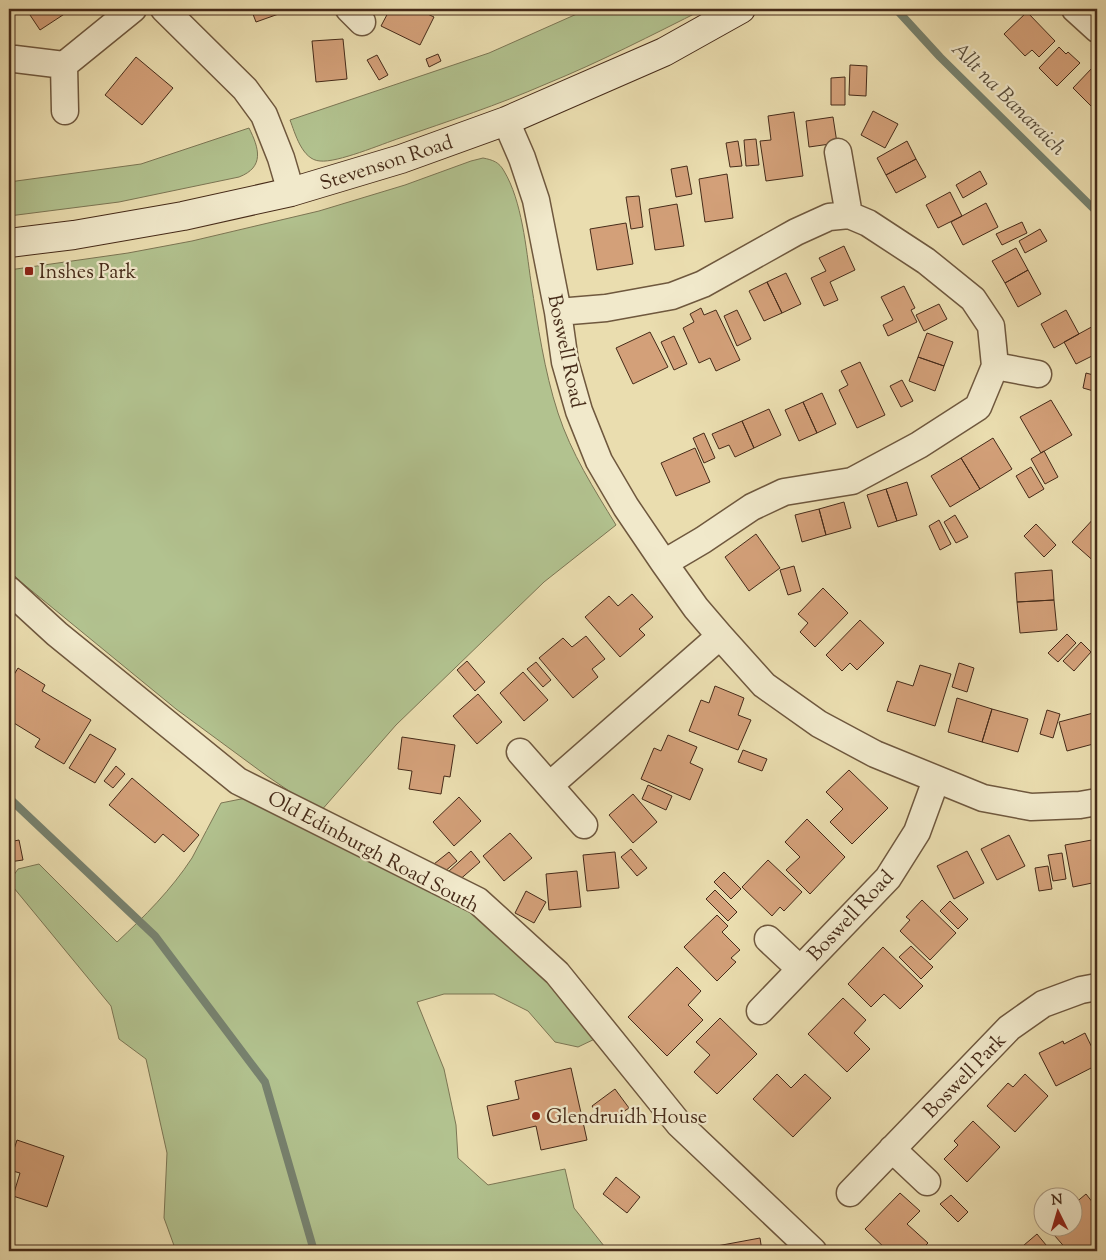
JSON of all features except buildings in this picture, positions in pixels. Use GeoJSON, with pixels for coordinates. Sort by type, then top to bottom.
{"type":"FeatureCollection","features":[{"type":"Feature","properties":{"kind":"street"},"geometry":{"type":"LineString","coordinates":[[15,59],[64,65],[133,9]]}},
{"type":"Feature","properties":{"kind":"street"},"geometry":{"type":"LineString","coordinates":[[164,9],[245,89],[264,115],[281,158],[290,192]]}},
{"type":"Feature","properties":{"kind":"street","name":"Stevenson Road"},"geometry":{"type":"LineString","coordinates":[[9,243],[74,236],[183,216],[290,192],[401,159],[506,122],[664,52],[741,9]]}},
{"type":"Feature","properties":{"kind":"street"},"geometry":{"type":"LineString","coordinates":[[1075,9],[1097,29]]}},
{"type":"Feature","properties":{"kind":"street"},"geometry":{"type":"LineString","coordinates":[[64,65],[65,111]]}},
{"type":"Feature","properties":{"kind":"street","name":"Boswell Road"},"geometry":{"type":"LineString","coordinates":[[506,122],[522,158],[536,200],[558,312],[565,362],[579,411],[599,461],[626,507],[664,564],[696,608],[720,636],[764,685],[819,724],[876,754],[983,798],[1031,807],[1080,805],[1097,802]]}},
{"type":"Feature","properties":{"kind":"street"},"geometry":{"type":"LineString","coordinates":[[838,152],[849,215]]}},
{"type":"Feature","properties":{"kind":"street"},"geometry":{"type":"LineString","coordinates":[[558,312],[606,308],[672,296],[702,284],[796,232],[829,217],[849,215],[868,223],[926,261],[973,299],[991,326],[995,366],[978,406],[919,445],[852,481],[784,492],[752,507],[664,564]]}},
{"type":"Feature","properties":{"kind":"street"},"geometry":{"type":"LineString","coordinates":[[995,366],[1038,374]]}},
{"type":"Feature","properties":{"kind":"street","name":"Old Edinburgh Road South"},"geometry":{"type":"LineString","coordinates":[[9,590],[57,634],[238,780],[478,901],[558,973],[679,1124],[813,1251]]}},
{"type":"Feature","properties":{"kind":"street"},"geometry":{"type":"LineString","coordinates":[[550,785],[720,636]]}},
{"type":"Feature","properties":{"kind":"street"},"geometry":{"type":"LineString","coordinates":[[520,752],[584,825]]}},
{"type":"Feature","properties":{"kind":"street","name":"Boswell Road"},"geometry":{"type":"LineString","coordinates":[[760,1011],[888,878],[917,832],[936,780]]}},
{"type":"Feature","properties":{"kind":"street"},"geometry":{"type":"LineString","coordinates":[[768,939],[800,969]]}},
{"type":"Feature","properties":{"kind":"street","name":"Boswell Park"},"geometry":{"type":"LineString","coordinates":[[850,1193],[1009,1028],[1043,1004],[1081,990],[1097,987]]}},
{"type":"Feature","properties":{"kind":"street"},"geometry":{"type":"LineString","coordinates":[[892,1150],[927,1182]]}},
{"type":"Feature","properties":{"kind":"green space"},"geometry":{"type":"Polygon","coordinates":[[[588,9],[704,9],[566,76],[528,92],[360,152],[337,159],[320,161],[308,156],[300,145],[290,120],[489,53],[588,9]]]}},
{"type":"Feature","properties":{"kind":"green space"},"geometry":{"type":"Polygon","coordinates":[[[249,128],[258,156],[253,168],[239,177],[119,202],[9,216],[9,182],[141,164],[249,128]]]}},
{"type":"Feature","properties":{"kind":"green space"},"geometry":{"type":"Polygon","coordinates":[[[483,158],[500,165],[515,196],[525,240],[542,348],[558,413],[576,457],[616,525],[544,582],[396,725],[320,812],[267,776],[176,709],[21,582],[9,570],[9,270],[128,253],[192,241],[319,211],[405,185],[483,158]]]}},
{"type":"Feature","properties":{"kind":"green space"},"geometry":{"type":"Polygon","coordinates":[[[251,797],[477,906],[599,1037],[578,1047],[555,1042],[528,1011],[494,994],[444,994],[417,1002],[444,1069],[456,1125],[458,1158],[488,1185],[565,1169],[574,1208],[608,1251],[176,1251],[164,1218],[167,1153],[146,1059],[119,1039],[111,1006],[9,882],[18,869],[39,864],[117,942],[157,902],[184,870],[221,803],[251,797]]]}},
{"type":"Feature","properties":{"kind":"waterway","name":"Allt na Banaraich"},"geometry":{"type":"LineString","coordinates":[[896,9],[940,57],[1097,212]]}},
{"type":"Feature","properties":{"kind":"waterway"},"geometry":{"type":"LineString","coordinates":[[9,798],[155,936],[265,1082],[314,1251]]}},
{"type":"Feature","properties":{"kind":"place","name":"Inshes Park"},"geometry":{"type":"Point","coordinates":[29,271]}},
{"type":"Feature","properties":{"kind":"place","name":"Glendruidh House"},"geometry":{"type":"Point","coordinates":[536,1116]}}]}
